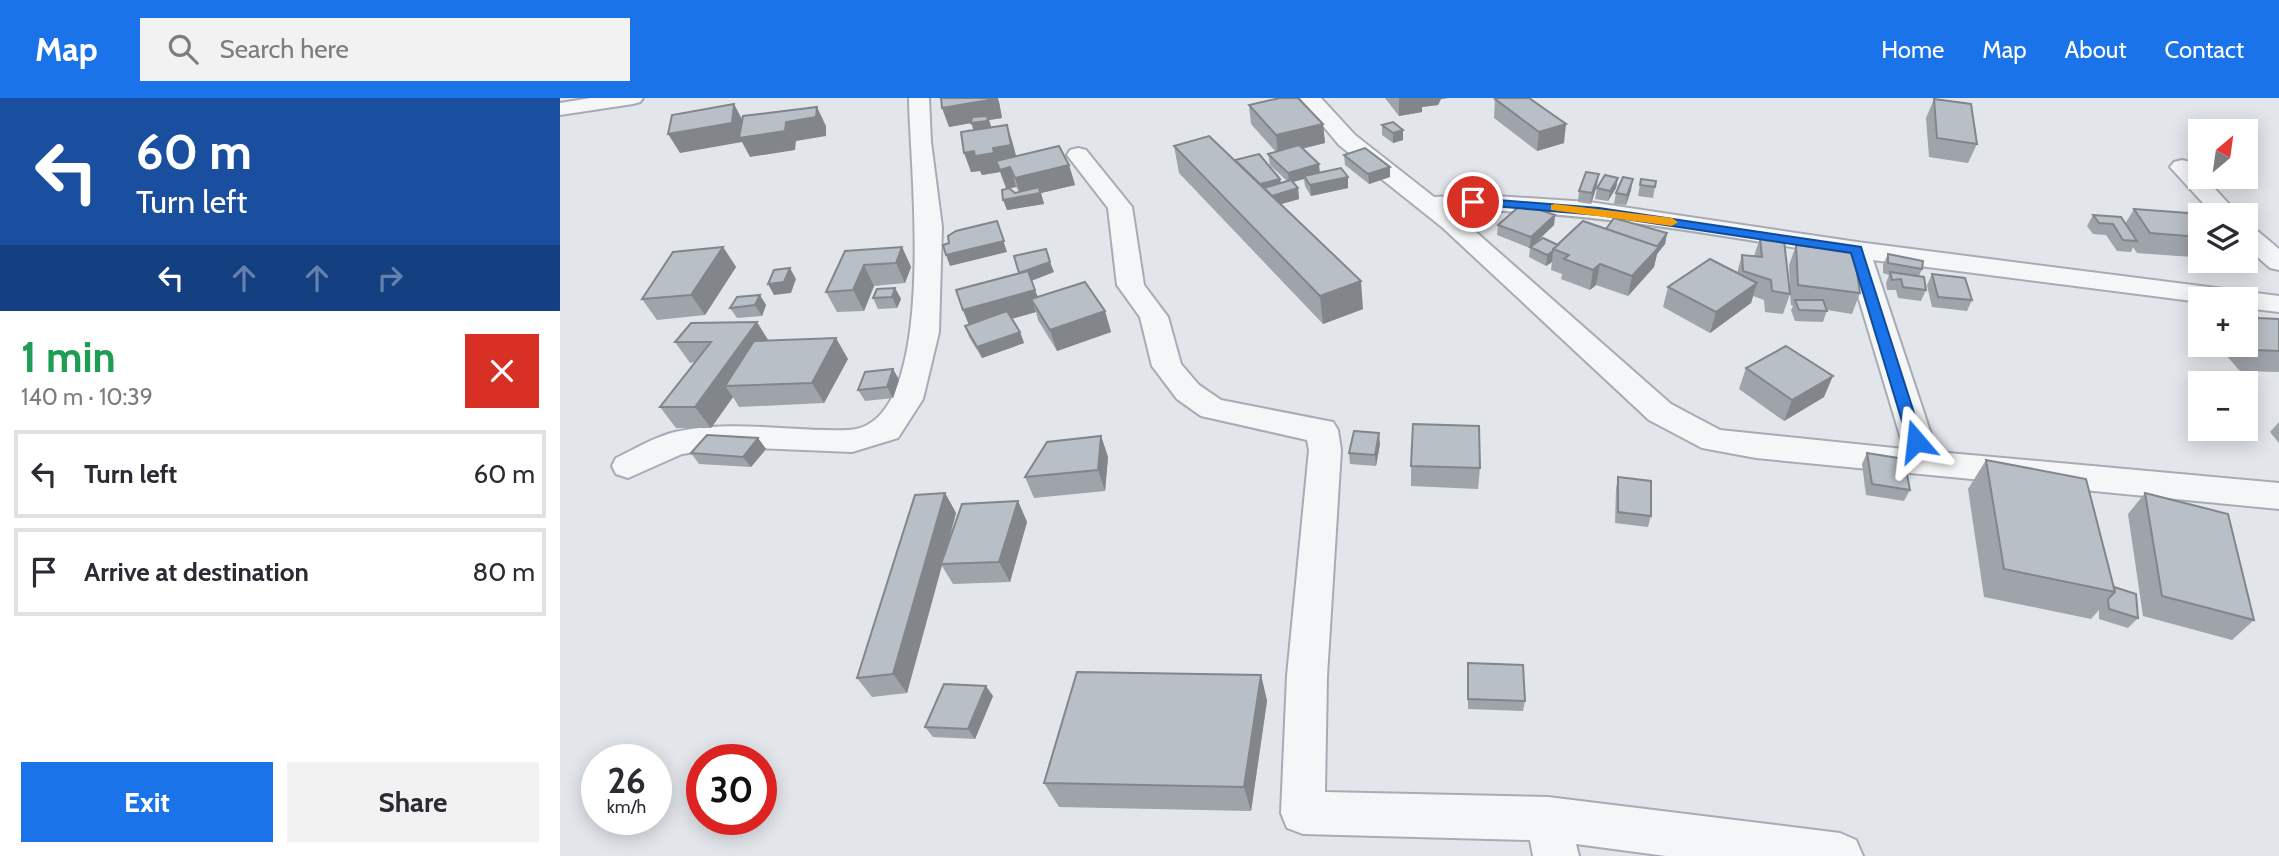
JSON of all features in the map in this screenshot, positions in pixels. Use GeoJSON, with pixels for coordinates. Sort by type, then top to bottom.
{"type":"FeatureCollection","features":[{"type":"Feature","properties":{"kind":"street"},"geometry":{"type":"LineString","coordinates":[[560,109],[633,98]]}},
{"type":"Feature","properties":{"kind":"street"},"geometry":{"type":"LineString","coordinates":[[628,466],[676,443],[730,436],[852,441],[887,430],[908,399],[925,332],[929,227],[920,142],[919,98]]}},
{"type":"Feature","properties":{"kind":"street"},"geometry":{"type":"LineString","coordinates":[[1310,98],[1347,139],[1428,204],[1660,412],[1713,440],[2279,496]]}},
{"type":"Feature","properties":{"kind":"street"},"geometry":{"type":"LineString","coordinates":[[1079,155],[1120,206],[1131,285],[1154,317],[1167,366],[1188,391],[1212,409],[1293,427],[1322,430],[1325,450],[1307,676],[1303,813],[1552,838],[1840,856]]}},
{"type":"Feature","properties":{"kind":"street"},"geometry":{"type":"LineString","coordinates":[[2182,167],[2216,203]]}},
{"type":"Feature","properties":{"kind":"street"},"geometry":{"type":"LineString","coordinates":[[1428,204],[1473,202],[1599,211],[1857,250],[2188,293]]}},
{"type":"Feature","properties":{"kind":"street"},"geometry":{"type":"LineString","coordinates":[[2258,244],[2279,262]]}},
{"type":"Feature","properties":{"kind":"street"},"geometry":{"type":"LineString","coordinates":[[1857,250],[1924,462]]}},
{"type":"Feature","properties":{"kind":"street"},"geometry":{"type":"LineString","coordinates":[[2258,302],[2279,304]]}},
{"type":"Feature","properties":{"kind":"building"},"geometry":{"type":"Polygon","coordinates":[[[941,98],[995,98],[995,99],[942,108],[941,98]]]}},
{"type":"Feature","properties":{"kind":"building"},"geometry":{"type":"Polygon","coordinates":[[[1280,98],[1298,98],[1323,124],[1276,135],[1249,105],[1280,98]]]}},
{"type":"Feature","properties":{"kind":"building"},"geometry":{"type":"Polygon","coordinates":[[[1529,98],[1566,124],[1539,132],[1495,99],[1529,98]]]}},
{"type":"Feature","properties":{"kind":"building"},"geometry":{"type":"Polygon","coordinates":[[[1934,99],[1971,104],[1977,144],[1937,138],[1934,99]]]}},
{"type":"Feature","properties":{"kind":"building"},"geometry":{"type":"Polygon","coordinates":[[[734,104],[732,123],[668,134],[672,115],[734,104]]]}},
{"type":"Feature","properties":{"kind":"building"},"geometry":{"type":"Polygon","coordinates":[[[817,107],[816,117],[786,122],[785,131],[739,138],[743,116],[817,107]]]}},
{"type":"Feature","properties":{"kind":"building"},"geometry":{"type":"Polygon","coordinates":[[[988,116],[987,121],[971,123],[972,117],[988,116]]]}},
{"type":"Feature","properties":{"kind":"building"},"geometry":{"type":"Polygon","coordinates":[[[1393,122],[1403,130],[1393,133],[1382,125],[1393,122]]]}},
{"type":"Feature","properties":{"kind":"building"},"geometry":{"type":"Polygon","coordinates":[[[1007,125],[1011,145],[993,148],[994,153],[975,156],[974,151],[964,153],[961,132],[1007,125]]]}},
{"type":"Feature","properties":{"kind":"building"},"geometry":{"type":"Polygon","coordinates":[[[1209,136],[1361,281],[1320,296],[1174,146],[1209,136]]]}},
{"type":"Feature","properties":{"kind":"building"},"geometry":{"type":"Polygon","coordinates":[[[1299,145],[1319,164],[1288,173],[1268,154],[1299,145]]]}},
{"type":"Feature","properties":{"kind":"building"},"geometry":{"type":"Polygon","coordinates":[[[1059,146],[1069,165],[1015,178],[1010,167],[1000,170],[996,161],[1059,146]]]}},
{"type":"Feature","properties":{"kind":"building"},"geometry":{"type":"Polygon","coordinates":[[[1365,148],[1390,167],[1368,174],[1344,155],[1365,148]]]}},
{"type":"Feature","properties":{"kind":"building"},"geometry":{"type":"Polygon","coordinates":[[[1259,154],[1280,179],[1260,184],[1235,160],[1259,154]]]}},
{"type":"Feature","properties":{"kind":"building"},"geometry":{"type":"Polygon","coordinates":[[[1341,168],[1348,177],[1310,185],[1304,176],[1341,168]]]}},
{"type":"Feature","properties":{"kind":"building"},"geometry":{"type":"Polygon","coordinates":[[[1586,172],[1599,174],[1592,193],[1579,191],[1586,172]]]}},
{"type":"Feature","properties":{"kind":"building"},"geometry":{"type":"Polygon","coordinates":[[[1605,175],[1618,178],[1610,191],[1597,188],[1605,175]]]}},
{"type":"Feature","properties":{"kind":"building"},"geometry":{"type":"Polygon","coordinates":[[[1623,177],[1633,179],[1627,195],[1616,193],[1623,177]]]}},
{"type":"Feature","properties":{"kind":"building"},"geometry":{"type":"Polygon","coordinates":[[[1641,179],[1656,181],[1655,187],[1640,185],[1641,179]]]}},
{"type":"Feature","properties":{"kind":"building"},"geometry":{"type":"Polygon","coordinates":[[[1291,180],[1298,188],[1272,196],[1264,188],[1291,180]]]}},
{"type":"Feature","properties":{"kind":"building"},"geometry":{"type":"Polygon","coordinates":[[[1039,187],[1040,193],[1003,200],[1002,190],[1009,188],[1015,193],[1039,187]]]}},
{"type":"Feature","properties":{"kind":"building"},"geometry":{"type":"Polygon","coordinates":[[[1522,204],[1555,215],[1531,237],[1498,225],[1522,204]]]}},
{"type":"Feature","properties":{"kind":"building"},"geometry":{"type":"Polygon","coordinates":[[[2134,209],[2188,213],[2188,236],[2150,233],[2134,209]]]}},
{"type":"Feature","properties":{"kind":"building"},"geometry":{"type":"Polygon","coordinates":[[[2093,215],[2121,217],[2137,241],[2123,240],[2113,224],[2099,223],[2093,215]]]}},
{"type":"Feature","properties":{"kind":"building"},"geometry":{"type":"Polygon","coordinates":[[[1614,218],[1667,233],[1657,247],[1606,229],[1614,218]]]}},
{"type":"Feature","properties":{"kind":"building"},"geometry":{"type":"Polygon","coordinates":[[[997,221],[1004,241],[946,255],[943,245],[949,243],[948,236],[956,231],[997,221]]]}},
{"type":"Feature","properties":{"kind":"building"},"geometry":{"type":"Polygon","coordinates":[[[1583,221],[1659,247],[1632,276],[1600,264],[1593,270],[1564,259],[1569,255],[1553,249],[1583,221]]]}},
{"type":"Feature","properties":{"kind":"building"},"geometry":{"type":"Polygon","coordinates":[[[1543,238],[1558,245],[1547,255],[1530,247],[1543,238]]]}},
{"type":"Feature","properties":{"kind":"building"},"geometry":{"type":"Polygon","coordinates":[[[1760,238],[1784,240],[1790,294],[1772,291],[1771,280],[1743,271],[1742,255],[1762,257],[1760,238]]]}},
{"type":"Feature","properties":{"kind":"building"},"geometry":{"type":"Polygon","coordinates":[[[1796,245],[1854,252],[1860,293],[1798,285],[1796,245]]]}},
{"type":"Feature","properties":{"kind":"building"},"geometry":{"type":"Polygon","coordinates":[[[723,247],[691,295],[642,299],[673,252],[723,247]]]}},
{"type":"Feature","properties":{"kind":"building"},"geometry":{"type":"Polygon","coordinates":[[[902,247],[896,263],[864,265],[853,290],[826,292],[845,251],[902,247]]]}},
{"type":"Feature","properties":{"kind":"building"},"geometry":{"type":"Polygon","coordinates":[[[1046,249],[1050,262],[1019,273],[1014,256],[1046,249]]]}},
{"type":"Feature","properties":{"kind":"building"},"geometry":{"type":"Polygon","coordinates":[[[1888,254],[1923,261],[1922,269],[1888,263],[1888,254]]]}},
{"type":"Feature","properties":{"kind":"building"},"geometry":{"type":"Polygon","coordinates":[[[1710,259],[1757,283],[1716,312],[1668,287],[1710,259]]]}},
{"type":"Feature","properties":{"kind":"building"},"geometry":{"type":"Polygon","coordinates":[[[790,268],[784,282],[768,284],[774,270],[790,268]]]}},
{"type":"Feature","properties":{"kind":"building"},"geometry":{"type":"Polygon","coordinates":[[[1028,271],[1035,290],[963,310],[956,290],[1028,271]]]}},
{"type":"Feature","properties":{"kind":"building"},"geometry":{"type":"Polygon","coordinates":[[[1890,272],[1924,277],[1926,290],[1903,287],[1901,279],[1892,280],[1890,272]]]}},
{"type":"Feature","properties":{"kind":"building"},"geometry":{"type":"Polygon","coordinates":[[[1932,274],[1965,278],[1972,300],[1938,297],[1932,274]]]}},
{"type":"Feature","properties":{"kind":"building"},"geometry":{"type":"Polygon","coordinates":[[[1085,282],[1105,311],[1050,330],[1031,299],[1085,282]]]}},
{"type":"Feature","properties":{"kind":"building"},"geometry":{"type":"Polygon","coordinates":[[[895,288],[892,297],[873,298],[877,289],[895,288]]]}},
{"type":"Feature","properties":{"kind":"building"},"geometry":{"type":"Polygon","coordinates":[[[760,295],[755,305],[730,308],[737,297],[760,295]]]}},
{"type":"Feature","properties":{"kind":"building"},"geometry":{"type":"Polygon","coordinates":[[[1795,300],[1823,300],[1827,311],[1799,310],[1795,300]]]}},
{"type":"Feature","properties":{"kind":"building"},"geometry":{"type":"Polygon","coordinates":[[[1007,311],[1020,332],[977,347],[965,326],[1007,311]]]}},
{"type":"Feature","properties":{"kind":"building"},"geometry":{"type":"Polygon","coordinates":[[[2258,318],[2279,319],[2279,351],[2258,350],[2258,318]]]}},
{"type":"Feature","properties":{"kind":"building"},"geometry":{"type":"Polygon","coordinates":[[[757,322],[695,407],[660,407],[711,342],[675,342],[691,323],[757,322]]]}},
{"type":"Feature","properties":{"kind":"building"},"geometry":{"type":"Polygon","coordinates":[[[836,338],[812,383],[725,386],[754,341],[836,338]]]}},
{"type":"Feature","properties":{"kind":"building"},"geometry":{"type":"Polygon","coordinates":[[[1786,346],[1833,376],[1792,400],[1746,368],[1786,346]]]}},
{"type":"Feature","properties":{"kind":"building"},"geometry":{"type":"Polygon","coordinates":[[[893,369],[887,387],[858,390],[865,372],[893,369]]]}},
{"type":"Feature","properties":{"kind":"building"},"geometry":{"type":"Polygon","coordinates":[[[1413,424],[1479,426],[1480,468],[1411,466],[1413,424]]]}},
{"type":"Feature","properties":{"kind":"building"},"geometry":{"type":"Polygon","coordinates":[[[1354,431],[1379,433],[1375,455],[1349,453],[1354,431]]]}},
{"type":"Feature","properties":{"kind":"building"},"geometry":{"type":"Polygon","coordinates":[[[707,435],[758,438],[743,457],[691,453],[707,435]]]}},
{"type":"Feature","properties":{"kind":"building"},"geometry":{"type":"Polygon","coordinates":[[[1101,436],[1098,470],[1025,477],[1047,442],[1101,436]]]}},
{"type":"Feature","properties":{"kind":"building"},"geometry":{"type":"Polygon","coordinates":[[[1867,453],[1904,459],[1910,490],[1872,484],[1867,453]]]}},
{"type":"Feature","properties":{"kind":"building"},"geometry":{"type":"Polygon","coordinates":[[[1986,460],[2086,479],[2115,592],[2004,569],[1986,460]]]}},
{"type":"Feature","properties":{"kind":"building"},"geometry":{"type":"Polygon","coordinates":[[[1618,477],[1651,481],[1651,516],[1618,512],[1618,477]]]}},
{"type":"Feature","properties":{"kind":"building"},"geometry":{"type":"Polygon","coordinates":[[[945,493],[893,674],[857,678],[915,495],[945,493]]]}},
{"type":"Feature","properties":{"kind":"building"},"geometry":{"type":"Polygon","coordinates":[[[2145,493],[2228,514],[2254,620],[2162,596],[2145,493]]]}},
{"type":"Feature","properties":{"kind":"building"},"geometry":{"type":"Polygon","coordinates":[[[1018,501],[999,562],[941,564],[962,504],[1018,501]]]}},
{"type":"Feature","properties":{"kind":"building"},"geometry":{"type":"Polygon","coordinates":[[[2114,587],[2136,594],[2138,618],[2109,609],[2108,599],[2115,592],[2114,587]]]}},
{"type":"Feature","properties":{"kind":"building"},"geometry":{"type":"Polygon","coordinates":[[[1468,663],[1523,665],[1525,701],[1468,699],[1468,663]]]}},
{"type":"Feature","properties":{"kind":"building"},"geometry":{"type":"Polygon","coordinates":[[[1077,672],[1261,675],[1244,787],[1044,783],[1077,672]]]}},
{"type":"Feature","properties":{"kind":"building"},"geometry":{"type":"Polygon","coordinates":[[[944,684],[986,686],[968,729],[925,727],[944,684]]]}},
{"type":"Feature","properties":{"kind":"slow traffic"},"geometry":{"type":"LineString","coordinates":[[1555,208],[1599,211],[1672,222]]}},
{"type":"Feature","properties":{"kind":"route"},"geometry":{"type":"LineString","coordinates":[[1473,202],[1599,211],[1857,250],[1916,441]]}}]}
